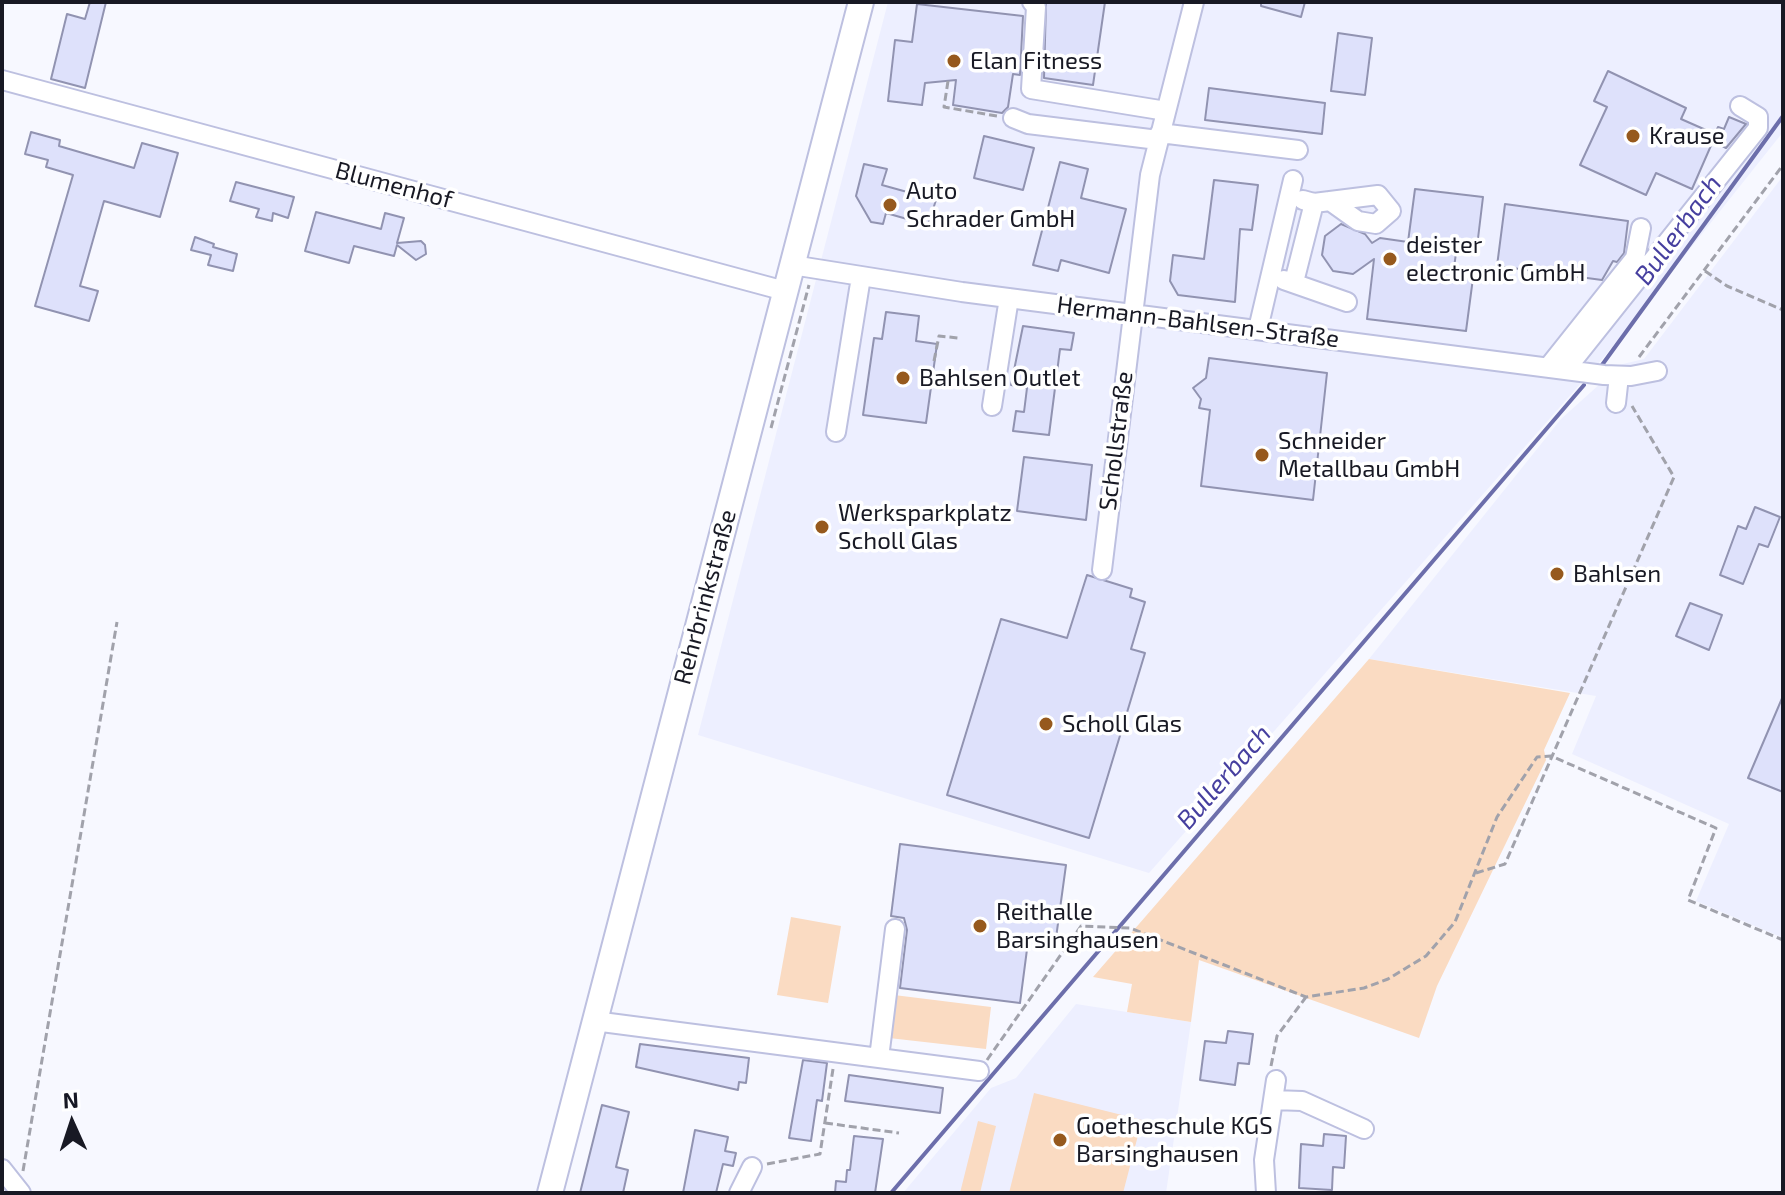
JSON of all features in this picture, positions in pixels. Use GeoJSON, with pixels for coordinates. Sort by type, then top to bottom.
{"type":"FeatureCollection","features":[{"type":"Feature","properties":{"kind":"main road","name":"Rehrbrinkstraße"},"geometry":{"type":"LineString","coordinates":[[550,1193],[861,2]]}},
{"type":"Feature","properties":{"kind":"street"},"geometry":{"type":"LineString","coordinates":[[1032,2],[1036,7],[1031,89],[1166,111]]}},
{"type":"Feature","properties":{"kind":"street","name":"Schollstraße"},"geometry":{"type":"LineString","coordinates":[[1102,570],[1131,313],[1159,136],[1194,2]]}},
{"type":"Feature","properties":{"kind":"street","name":"Blumenhof"},"geometry":{"type":"LineString","coordinates":[[2,80],[785,291]]}},
{"type":"Feature","properties":{"kind":"street"},"geometry":{"type":"LineString","coordinates":[[1558,367],[1758,128],[1758,117],[1740,106]]}},
{"type":"Feature","properties":{"kind":"street"},"geometry":{"type":"LineString","coordinates":[[1013,118],[1028,124],[1298,150]]}},
{"type":"Feature","properties":{"kind":"street"},"geometry":{"type":"LineString","coordinates":[[1707,192],[1715,169]]}},
{"type":"Feature","properties":{"kind":"street"},"geometry":{"type":"LineString","coordinates":[[1258,329],[1291,188],[1322,202],[1294,282]]}},
{"type":"Feature","properties":{"kind":"street"},"geometry":{"type":"LineString","coordinates":[[1558,367],[1635,258],[1641,228]]}},
{"type":"Feature","properties":{"kind":"street","name":"Hermann-Bahlsen-Straße"},"geometry":{"type":"LineString","coordinates":[[792,265],[1009,298],[1618,376]]}},
{"type":"Feature","properties":{"kind":"street"},"geometry":{"type":"LineString","coordinates":[[836,432],[861,277]]}},
{"type":"Feature","properties":{"kind":"street"},"geometry":{"type":"LineString","coordinates":[[1270,277],[1294,282],[1347,302]]}},
{"type":"Feature","properties":{"kind":"street"},"geometry":{"type":"LineString","coordinates":[[992,406],[1009,298]]}},
{"type":"Feature","properties":{"kind":"street"},"geometry":{"type":"LineString","coordinates":[[1616,403],[1618,376],[1657,371]]}},
{"type":"Feature","properties":{"kind":"street"},"geometry":{"type":"LineString","coordinates":[[879,1058],[895,929]]}},
{"type":"Feature","properties":{"kind":"street"},"geometry":{"type":"LineString","coordinates":[[594,1021],[979,1071]]}},
{"type":"Feature","properties":{"kind":"street"},"geometry":{"type":"LineString","coordinates":[[1266,1193],[1264,1160],[1276,1080]]}},
{"type":"Feature","properties":{"kind":"street"},"geometry":{"type":"LineString","coordinates":[[1273,1100],[1302,1101],[1364,1129]]}},
{"type":"Feature","properties":{"kind":"street"},"geometry":{"type":"LineString","coordinates":[[739,1193],[752,1167]]}},
{"type":"Feature","properties":{"kind":"path"},"geometry":{"type":"LineString","coordinates":[[948,81],[944,107],[1013,118]]}},
{"type":"Feature","properties":{"kind":"path"},"geometry":{"type":"LineString","coordinates":[[1475,873],[1505,864],[1674,477],[1618,376],[1635,362],[1783,165]]}},
{"type":"Feature","properties":{"kind":"path"},"geometry":{"type":"LineString","coordinates":[[1704,270],[1727,286],[1783,310]]}},
{"type":"Feature","properties":{"kind":"path"},"geometry":{"type":"LineString","coordinates":[[934,361],[939,336],[958,338]]}},
{"type":"Feature","properties":{"kind":"path"},"geometry":{"type":"LineString","coordinates":[[11,1183],[117,622]]}},
{"type":"Feature","properties":{"kind":"path"},"geometry":{"type":"LineString","coordinates":[[979,1071],[1081,926],[1130,928],[1306,997],[1364,988],[1408,969],[1426,956],[1455,922],[1490,831],[1537,757],[1551,756],[1716,828],[1688,900],[1783,940]]}},
{"type":"Feature","properties":{"kind":"path"},"geometry":{"type":"LineString","coordinates":[[1276,1080],[1269,1062],[1277,1036],[1306,997]]}},
{"type":"Feature","properties":{"kind":"path"},"geometry":{"type":"LineString","coordinates":[[752,1167],[820,1154],[835,1053]]}},
{"type":"Feature","properties":{"kind":"path"},"geometry":{"type":"LineString","coordinates":[[825,1123],[899,1133]]}},
{"type":"Feature","properties":{"kind":"shaded area"},"geometry":{"type":"Polygon","coordinates":[[[888,2],[1783,2],[1783,132],[1604,357],[1149,873],[698,735],[888,2]]]}},
{"type":"Feature","properties":{"kind":"shaded area","name":"Bahlsen"},"geometry":{"type":"Polygon","coordinates":[[[1783,176],[1783,938],[1696,901],[1729,824],[1572,754],[1596,696],[1369,659],[1561,419],[1601,383],[1606,368],[1644,359],[1783,176]]]}},
{"type":"Feature","properties":{"kind":"shaded area"},"geometry":{"type":"Polygon","coordinates":[[[1369,659],[1570,693],[1544,750],[1546,760],[1437,986],[1419,1038],[1199,960],[1191,1022],[1127,1012],[1132,984],[1093,977],[1369,659]]]}},
{"type":"Feature","properties":{"kind":"shaded area"},"geometry":{"type":"Polygon","coordinates":[[[791,917],[841,926],[828,1003],[777,995],[791,917]]]}},
{"type":"Feature","properties":{"kind":"shaded area"},"geometry":{"type":"Polygon","coordinates":[[[894,995],[991,1007],[986,1049],[889,1038],[894,995]]]}},
{"type":"Feature","properties":{"kind":"shaded area","name":"Goetheschule KGS Barsinghausen"},"geometry":{"type":"Polygon","coordinates":[[[1076,1004],[1191,1022],[1166,1193],[903,1193],[991,1088],[1016,1078],[1076,1004]]]}},
{"type":"Feature","properties":{"kind":"shaded area"},"geometry":{"type":"Polygon","coordinates":[[[1034,1093],[1142,1120],[1123,1193],[1009,1193],[1034,1093]]]}},
{"type":"Feature","properties":{"kind":"shaded area"},"geometry":{"type":"Polygon","coordinates":[[[978,1121],[996,1126],[980,1193],[960,1193],[978,1121]]]}},
{"type":"Feature","properties":{"kind":"building"},"geometry":{"type":"Polygon","coordinates":[[[90,2],[106,2],[85,88],[51,79],[67,14],[85,19],[90,2]]]}},
{"type":"Feature","properties":{"kind":"building"},"geometry":{"type":"Polygon","coordinates":[[[1046,2],[1105,2],[1093,85],[1044,78],[1046,2]]]}},
{"type":"Feature","properties":{"kind":"building"},"geometry":{"type":"Polygon","coordinates":[[[1261,2],[1305,2],[1301,17],[1261,6],[1261,2]]]}},
{"type":"Feature","properties":{"kind":"building","name":"Elan Fitness"},"geometry":{"type":"Polygon","coordinates":[[[917,4],[1023,16],[1020,75],[1013,74],[1008,107],[1002,113],[953,105],[956,80],[925,83],[922,105],[888,101],[895,40],[912,42],[917,4]]]}},
{"type":"Feature","properties":{"kind":"building"},"geometry":{"type":"Polygon","coordinates":[[[1338,33],[1372,38],[1365,95],[1331,91],[1338,33]]]}},
{"type":"Feature","properties":{"kind":"building","name":"Krause"},"geometry":{"type":"Polygon","coordinates":[[[1608,71],[1686,108],[1681,119],[1715,134],[1718,127],[1724,129],[1729,117],[1746,124],[1726,148],[1713,141],[1692,189],[1656,173],[1646,195],[1580,165],[1607,107],[1594,101],[1608,71]]]}},
{"type":"Feature","properties":{"kind":"building"},"geometry":{"type":"Polygon","coordinates":[[[1209,88],[1325,103],[1322,134],[1205,120],[1209,88]]]}},
{"type":"Feature","properties":{"kind":"building"},"geometry":{"type":"Polygon","coordinates":[[[31,132],[60,140],[59,146],[134,168],[142,143],[178,153],[160,217],[104,201],[80,286],[98,291],[89,321],[35,306],[73,175],[46,167],[48,160],[25,154],[31,132]]]}},
{"type":"Feature","properties":{"kind":"building"},"geometry":{"type":"Polygon","coordinates":[[[984,136],[1034,148],[1023,190],[974,178],[984,136]]]}},
{"type":"Feature","properties":{"kind":"building"},"geometry":{"type":"Polygon","coordinates":[[[1060,162],[1088,169],[1081,198],[1126,209],[1109,273],[1061,260],[1058,271],[1033,265],[1060,162]]]}},
{"type":"Feature","properties":{"kind":"building"},"geometry":{"type":"Polygon","coordinates":[[[864,164],[887,169],[882,185],[936,200],[928,225],[886,213],[883,224],[871,222],[856,196],[864,164]]]}},
{"type":"Feature","properties":{"kind":"building"},"geometry":{"type":"Polygon","coordinates":[[[1214,180],[1258,185],[1252,230],[1240,229],[1235,302],[1178,295],[1170,281],[1173,255],[1204,259],[1214,180]]]}},
{"type":"Feature","properties":{"kind":"building"},"geometry":{"type":"Polygon","coordinates":[[[236,182],[294,197],[288,218],[273,213],[272,221],[256,217],[259,209],[230,201],[236,182]]]}},
{"type":"Feature","properties":{"kind":"building","name":"deister electronic GmbH"},"geometry":{"type":"Polygon","coordinates":[[[1415,189],[1483,197],[1476,255],[1456,253],[1453,275],[1473,278],[1466,331],[1367,319],[1374,259],[1353,274],[1333,271],[1322,255],[1325,236],[1341,224],[1365,234],[1372,243],[1380,238],[1408,242],[1415,189]]]}},
{"type":"Feature","properties":{"kind":"building"},"geometry":{"type":"Polygon","coordinates":[[[1505,204],[1628,221],[1624,253],[1617,262],[1613,261],[1602,280],[1497,266],[1505,204]]]}},
{"type":"Feature","properties":{"kind":"building"},"geometry":{"type":"Polygon","coordinates":[[[316,212],[381,229],[385,213],[404,218],[397,243],[421,241],[426,254],[416,260],[397,245],[394,256],[354,246],[349,263],[305,251],[316,212]]]}},
{"type":"Feature","properties":{"kind":"building"},"geometry":{"type":"Polygon","coordinates":[[[195,237],[214,244],[213,247],[237,254],[233,271],[208,265],[211,255],[191,250],[195,237]]]}},
{"type":"Feature","properties":{"kind":"building"},"geometry":{"type":"Polygon","coordinates":[[[886,312],[919,316],[916,341],[937,344],[926,423],[863,415],[874,338],[882,339],[886,312]]]}},
{"type":"Feature","properties":{"kind":"building"},"geometry":{"type":"Polygon","coordinates":[[[1023,326],[1074,333],[1071,350],[1060,349],[1049,435],[1013,431],[1016,411],[1024,412],[1027,388],[1011,385],[1023,326]]]}},
{"type":"Feature","properties":{"kind":"building"},"geometry":{"type":"Polygon","coordinates":[[[1209,358],[1327,373],[1313,500],[1201,486],[1210,410],[1199,408],[1201,399],[1193,388],[1206,378],[1209,358]]]}},
{"type":"Feature","properties":{"kind":"building"},"geometry":{"type":"Polygon","coordinates":[[[1024,457],[1092,465],[1086,520],[1017,511],[1024,457]]]}},
{"type":"Feature","properties":{"kind":"building"},"geometry":{"type":"Polygon","coordinates":[[[1755,507],[1780,517],[1768,547],[1759,544],[1743,584],[1720,575],[1738,526],[1746,529],[1755,507]]]}},
{"type":"Feature","properties":{"kind":"building","name":"Scholl Glas"},"geometry":{"type":"Polygon","coordinates":[[[1087,575],[1132,589],[1130,597],[1145,602],[1131,649],[1145,653],[1089,838],[947,795],[1001,619],[1067,638],[1087,575]]]}},
{"type":"Feature","properties":{"kind":"building"},"geometry":{"type":"Polygon","coordinates":[[[1690,603],[1722,615],[1709,650],[1676,636],[1690,603]]]}},
{"type":"Feature","properties":{"kind":"building"},"geometry":{"type":"Polygon","coordinates":[[[1783,696],[1783,792],[1748,778],[1783,696]]]}},
{"type":"Feature","properties":{"kind":"building","name":"Reithalle Barsinghausen"},"geometry":{"type":"Polygon","coordinates":[[[900,844],[1066,865],[1056,938],[1029,934],[1020,1003],[900,988],[907,930],[904,918],[891,916],[900,844]]]}},
{"type":"Feature","properties":{"kind":"building"},"geometry":{"type":"Polygon","coordinates":[[[1228,1031],[1253,1034],[1249,1064],[1238,1063],[1235,1085],[1200,1080],[1205,1041],[1226,1043],[1228,1031]]]}},
{"type":"Feature","properties":{"kind":"building"},"geometry":{"type":"Polygon","coordinates":[[[640,1044],[749,1058],[746,1083],[739,1082],[738,1090],[636,1067],[640,1044]]]}},
{"type":"Feature","properties":{"kind":"building"},"geometry":{"type":"Polygon","coordinates":[[[803,1060],[827,1063],[822,1101],[817,1100],[811,1141],[789,1138],[803,1060]]]}},
{"type":"Feature","properties":{"kind":"building"},"geometry":{"type":"Polygon","coordinates":[[[849,1075],[943,1088],[940,1113],[845,1101],[849,1075]]]}},
{"type":"Feature","properties":{"kind":"building"},"geometry":{"type":"Polygon","coordinates":[[[602,1105],[629,1112],[616,1167],[628,1170],[623,1193],[580,1193],[602,1105]]]}},
{"type":"Feature","properties":{"kind":"building"},"geometry":{"type":"Polygon","coordinates":[[[695,1130],[728,1137],[725,1151],[736,1153],[733,1166],[723,1164],[716,1193],[683,1193],[695,1130]]]}},
{"type":"Feature","properties":{"kind":"building"},"geometry":{"type":"Polygon","coordinates":[[[1324,1134],[1346,1136],[1344,1168],[1333,1167],[1332,1190],[1299,1188],[1301,1144],[1323,1146],[1324,1134]]]}},
{"type":"Feature","properties":{"kind":"building"},"geometry":{"type":"Polygon","coordinates":[[[854,1136],[883,1139],[875,1193],[835,1193],[836,1181],[846,1182],[847,1170],[850,1170],[854,1136]]]}},
{"type":"Feature","properties":{"kind":"waterway","name":"Bullerbach"},"geometry":{"type":"LineString","coordinates":[[1602,365],[1783,116]]}},
{"type":"Feature","properties":{"kind":"waterway","name":"Bullerbach"},"geometry":{"type":"LineString","coordinates":[[891,1193],[1584,385]]}},
{"type":"Feature","properties":{"kind":"place","name":"Elan Fitness"},"geometry":{"type":"Point","coordinates":[954,61]}},
{"type":"Feature","properties":{"kind":"place","name":"Krause"},"geometry":{"type":"Point","coordinates":[1633,136]}},
{"type":"Feature","properties":{"kind":"place","name":"Auto Schrader GmbH"},"geometry":{"type":"Point","coordinates":[890,205]}},
{"type":"Feature","properties":{"kind":"place","name":"deister electronic GmbH"},"geometry":{"type":"Point","coordinates":[1390,259]}},
{"type":"Feature","properties":{"kind":"place","name":"Bahlsen Outlet"},"geometry":{"type":"Point","coordinates":[903,378]}},
{"type":"Feature","properties":{"kind":"place","name":"Schneider Metallbau GmbH"},"geometry":{"type":"Point","coordinates":[1262,455]}},
{"type":"Feature","properties":{"kind":"place","name":"Werksparkplatz Scholl Glas"},"geometry":{"type":"Point","coordinates":[822,527]}},
{"type":"Feature","properties":{"kind":"place","name":"Bahlsen"},"geometry":{"type":"Point","coordinates":[1557,574]}},
{"type":"Feature","properties":{"kind":"place","name":"Scholl Glas"},"geometry":{"type":"Point","coordinates":[1046,724]}},
{"type":"Feature","properties":{"kind":"place","name":"Reithalle Barsinghausen"},"geometry":{"type":"Point","coordinates":[980,926]}},
{"type":"Feature","properties":{"kind":"place","name":"Goetheschule KGS Barsinghausen"},"geometry":{"type":"Point","coordinates":[1060,1140]}}]}
